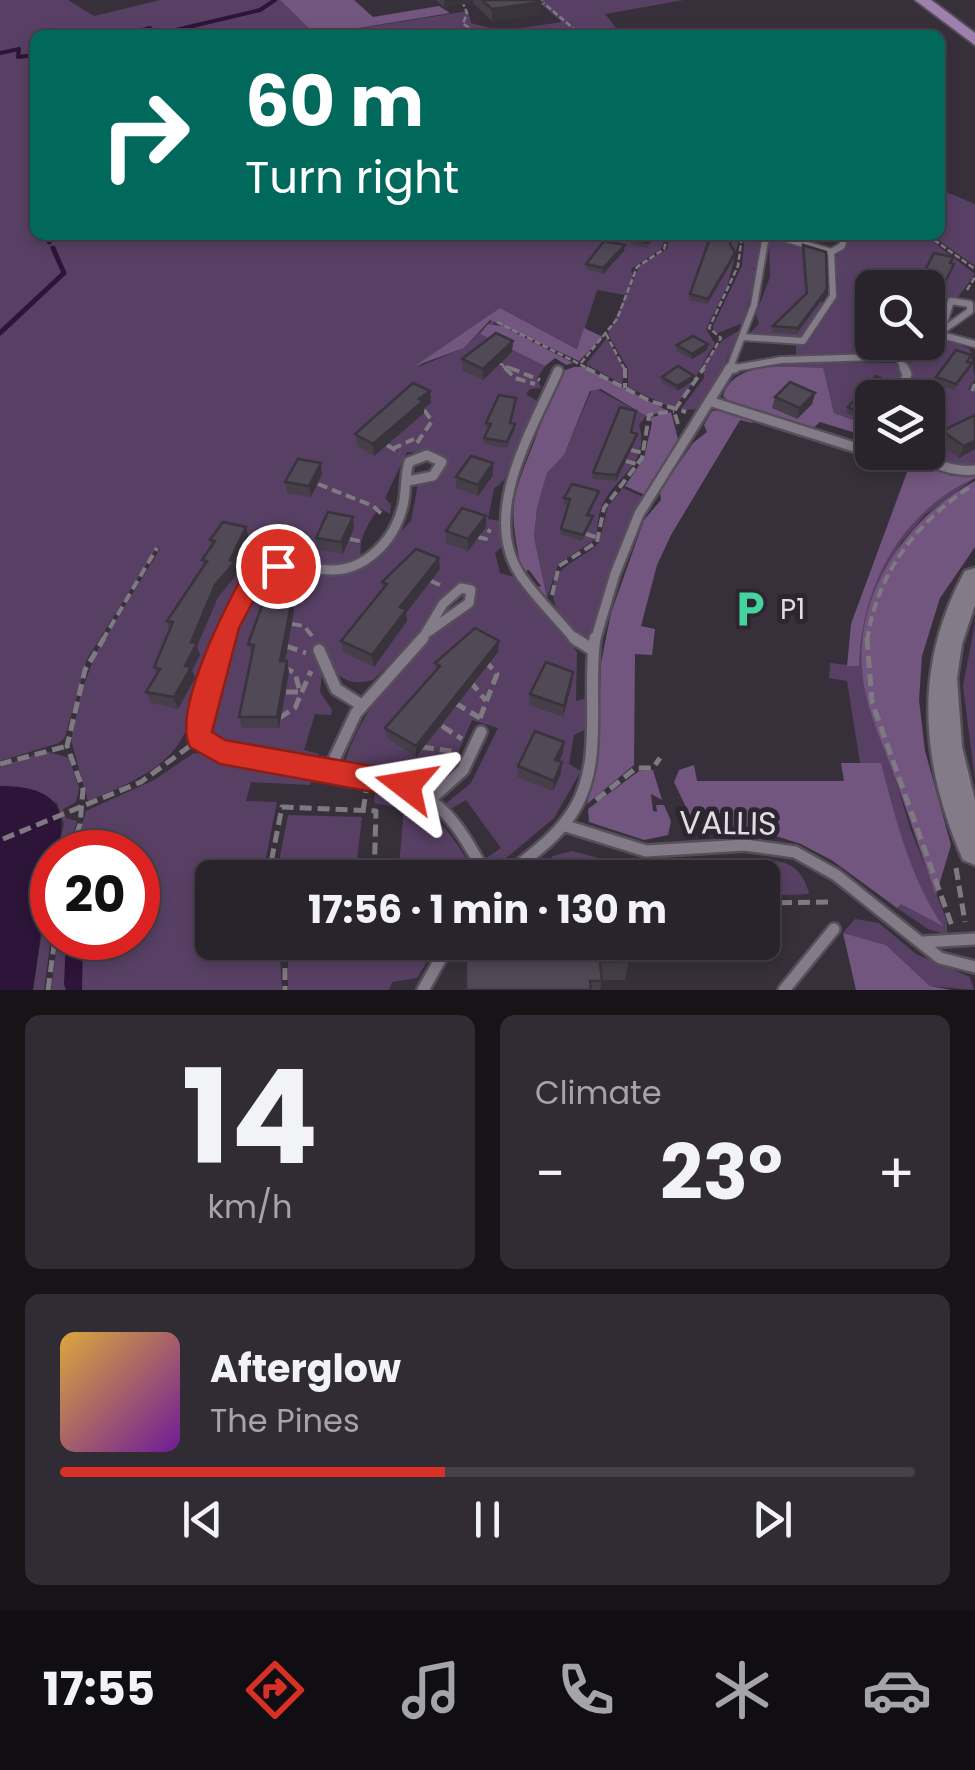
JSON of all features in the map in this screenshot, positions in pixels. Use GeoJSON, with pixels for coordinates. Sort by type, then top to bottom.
{"type":"FeatureCollection","features":[{"type":"Feature","properties":{"kind":"main road"},"geometry":{"type":"LineString","coordinates":[[922,0],[975,40]]}},
{"type":"Feature","properties":{"kind":"main road"},"geometry":{"type":"LineString","coordinates":[[975,578],[948,634],[941,708],[949,766],[975,849]]}},
{"type":"Feature","properties":{"kind":"lane"},"geometry":{"type":"LineString","coordinates":[[525,860],[566,826],[581,796],[593,753],[593,650],[632,529],[662,473],[709,407],[743,337],[762,270],[765,240]]}},
{"type":"Feature","properties":{"kind":"lane"},"geometry":{"type":"LineString","coordinates":[[791,240],[831,252],[842,246],[844,240]]}},
{"type":"Feature","properties":{"kind":"lane"},"geometry":{"type":"LineString","coordinates":[[743,337],[803,341],[833,296],[831,252]]}},
{"type":"Feature","properties":{"kind":"lane"},"geometry":{"type":"LineString","coordinates":[[959,300],[970,304],[970,311],[940,332],[948,304],[959,300]]}},
{"type":"Feature","properties":{"kind":"lane"},"geometry":{"type":"LineString","coordinates":[[945,334],[975,344]]}},
{"type":"Feature","properties":{"kind":"lane"},"geometry":{"type":"LineString","coordinates":[[728,369],[780,360],[855,359]]}},
{"type":"Feature","properties":{"kind":"lane"},"geometry":{"type":"LineString","coordinates":[[558,371],[515,468],[505,515],[518,573],[579,644],[593,650]]}},
{"type":"Feature","properties":{"kind":"lane"},"geometry":{"type":"LineString","coordinates":[[709,407],[889,458],[910,453],[952,474],[975,470]]}},
{"type":"Feature","properties":{"kind":"lane"},"geometry":{"type":"LineString","coordinates":[[408,481],[433,476],[441,468],[437,457],[418,456],[406,466],[408,481],[393,526],[370,556],[353,568],[326,573],[278,566],[258,570],[221,641],[198,728],[200,739],[220,751],[330,768],[406,785],[431,799],[446,814],[476,860]]}},
{"type":"Feature","properties":{"kind":"lane"},"geometry":{"type":"LineString","coordinates":[[330,768],[342,729],[360,704],[428,632],[468,603],[471,590],[461,588],[452,593],[428,632]]}},
{"type":"Feature","properties":{"kind":"lane"},"geometry":{"type":"LineString","coordinates":[[321,655],[336,689],[360,704]]}},
{"type":"Feature","properties":{"kind":"lane"},"geometry":{"type":"LineString","coordinates":[[431,799],[456,779],[481,732]]}},
{"type":"Feature","properties":{"kind":"lane","name":"VALLIS"},"geometry":{"type":"LineString","coordinates":[[566,826],[646,851],[745,845],[795,852],[836,875],[940,958],[975,967]]}},
{"type":"Feature","properties":{"kind":"lane"},"geometry":{"type":"LineString","coordinates":[[784,990],[834,929]]}},
{"type":"Feature","properties":{"kind":"lane"},"geometry":{"type":"LineString","coordinates":[[924,942],[975,940]]}},
{"type":"Feature","properties":{"kind":"lane"},"geometry":{"type":"LineString","coordinates":[[423,990],[440,960]]}},
{"type":"Feature","properties":{"kind":"path"},"geometry":{"type":"LineString","coordinates":[[462,0],[467,13],[463,24],[474,30]]}},
{"type":"Feature","properties":{"kind":"path"},"geometry":{"type":"LineString","coordinates":[[540,0],[575,30]]}},
{"type":"Feature","properties":{"kind":"path"},"geometry":{"type":"LineString","coordinates":[[558,371],[580,364],[606,334],[634,281],[637,267],[664,249],[667,240]]}},
{"type":"Feature","properties":{"kind":"path"},"geometry":{"type":"LineString","coordinates":[[674,411],[698,382],[704,362],[720,338],[709,328],[739,266],[742,240]]}},
{"type":"Feature","properties":{"kind":"path"},"geometry":{"type":"LineString","coordinates":[[934,240],[975,268]]}},
{"type":"Feature","properties":{"kind":"path"},"geometry":{"type":"LineString","coordinates":[[497,322],[674,411],[685,442]]}},
{"type":"Feature","properties":{"kind":"path"},"geometry":{"type":"LineString","coordinates":[[606,334],[625,366],[625,388]]}},
{"type":"Feature","properties":{"kind":"path"},"geometry":{"type":"LineString","coordinates":[[526,376],[501,364],[516,378],[550,386]]}},
{"type":"Feature","properties":{"kind":"path"},"geometry":{"type":"LineString","coordinates":[[691,378],[698,382]]}},
{"type":"Feature","properties":{"kind":"path"},"geometry":{"type":"LineString","coordinates":[[972,391],[975,384]]}},
{"type":"Feature","properties":{"kind":"path"},"geometry":{"type":"LineString","coordinates":[[682,388],[690,392]]}},
{"type":"Feature","properties":{"kind":"path"},"geometry":{"type":"LineString","coordinates":[[551,614],[559,566],[599,538],[604,508],[639,464],[649,416],[709,407]]}},
{"type":"Feature","properties":{"kind":"path"},"geometry":{"type":"LineString","coordinates":[[392,449],[415,441],[432,421],[422,409]]}},
{"type":"Feature","properties":{"kind":"path"},"geometry":{"type":"LineString","coordinates":[[410,430],[418,456]]}},
{"type":"Feature","properties":{"kind":"path"},"geometry":{"type":"LineString","coordinates":[[632,436],[644,439]]}},
{"type":"Feature","properties":{"kind":"path"},"geometry":{"type":"LineString","coordinates":[[631,450],[643,453]]}},
{"type":"Feature","properties":{"kind":"path"},"geometry":{"type":"LineString","coordinates":[[626,461],[639,464]]}},
{"type":"Feature","properties":{"kind":"path"},"geometry":{"type":"LineString","coordinates":[[618,474],[628,478]]}},
{"type":"Feature","properties":{"kind":"path"},"geometry":{"type":"LineString","coordinates":[[318,484],[373,506],[393,526]]}},
{"type":"Feature","properties":{"kind":"path"},"geometry":{"type":"LineString","coordinates":[[955,935],[875,710],[866,656],[880,593],[899,552],[927,517],[975,484]]}},
{"type":"Feature","properties":{"kind":"path"},"geometry":{"type":"LineString","coordinates":[[589,503],[604,508]]}},
{"type":"Feature","properties":{"kind":"path"},"geometry":{"type":"LineString","coordinates":[[588,518],[602,522]]}},
{"type":"Feature","properties":{"kind":"path"},"geometry":{"type":"LineString","coordinates":[[586,534],[599,538]]}},
{"type":"Feature","properties":{"kind":"path"},"geometry":{"type":"LineString","coordinates":[[76,830],[83,788],[67,746],[85,670],[158,548]]}},
{"type":"Feature","properties":{"kind":"path"},"geometry":{"type":"LineString","coordinates":[[275,718],[295,708],[321,655],[307,630],[292,624]]}},
{"type":"Feature","properties":{"kind":"path"},"geometry":{"type":"LineString","coordinates":[[481,732],[480,718],[498,674],[488,664]]}},
{"type":"Feature","properties":{"kind":"path"},"geometry":{"type":"LineString","coordinates":[[284,669],[295,673],[300,692]]}},
{"type":"Feature","properties":{"kind":"path"},"geometry":{"type":"LineString","coordinates":[[467,680],[486,700]]}},
{"type":"Feature","properties":{"kind":"path"},"geometry":{"type":"LineString","coordinates":[[286,692],[300,692]]}},
{"type":"Feature","properties":{"kind":"path"},"geometry":{"type":"LineString","coordinates":[[455,702],[480,718]]}},
{"type":"Feature","properties":{"kind":"path"},"geometry":{"type":"LineString","coordinates":[[442,726],[473,750]]}},
{"type":"Feature","properties":{"kind":"path"},"geometry":{"type":"LineString","coordinates":[[3,839],[159,772],[200,739]]}},
{"type":"Feature","properties":{"kind":"path"},"geometry":{"type":"LineString","coordinates":[[418,745],[438,752],[473,750]]}},
{"type":"Feature","properties":{"kind":"path"},"geometry":{"type":"LineString","coordinates":[[0,764],[67,746]]}},
{"type":"Feature","properties":{"kind":"path"},"geometry":{"type":"LineString","coordinates":[[566,826],[636,768],[653,768],[660,758]]}},
{"type":"Feature","properties":{"kind":"path"},"geometry":{"type":"LineString","coordinates":[[363,811],[368,775]]}},
{"type":"Feature","properties":{"kind":"path"},"geometry":{"type":"LineString","coordinates":[[272,860],[282,808],[376,811],[376,860]]}},
{"type":"Feature","properties":{"kind":"path"},"geometry":{"type":"LineString","coordinates":[[780,902],[834,902]]}},
{"type":"Feature","properties":{"kind":"path"},"geometry":{"type":"LineString","coordinates":[[48,990],[52,960]]}},
{"type":"Feature","properties":{"kind":"path"},"geometry":{"type":"LineString","coordinates":[[285,960],[285,990]]}},
{"type":"Feature","properties":{"kind":"shaded area"},"geometry":{"type":"Polygon","coordinates":[[[0,0],[68,0],[94,16],[160,0],[280,0],[311,30],[30,30],[30,240],[665,240],[661,249],[631,269],[633,278],[625,295],[597,290],[578,349],[500,308],[418,367],[464,348],[488,324],[480,334],[545,366],[537,378],[541,388],[530,389],[526,394],[537,401],[504,480],[494,489],[488,519],[500,521],[503,546],[495,553],[500,573],[514,577],[577,652],[576,701],[586,698],[586,729],[574,735],[569,764],[581,771],[554,818],[504,860],[485,859],[501,848],[466,800],[449,810],[445,804],[471,783],[498,728],[472,720],[454,762],[432,789],[391,773],[344,765],[358,730],[378,698],[433,634],[469,607],[478,592],[473,587],[451,587],[413,640],[373,680],[347,680],[331,664],[324,647],[314,650],[322,673],[320,692],[332,710],[331,715],[315,714],[304,750],[319,754],[318,759],[226,745],[215,739],[209,726],[232,630],[261,574],[277,570],[336,576],[368,564],[411,521],[418,484],[443,471],[445,460],[437,454],[407,452],[385,498],[391,505],[390,514],[379,508],[362,538],[361,557],[342,568],[278,563],[258,552],[219,629],[183,736],[153,769],[88,801],[71,740],[82,690],[96,653],[160,549],[157,547],[87,659],[65,737],[59,743],[0,761],[0,0]]]}},
{"type":"Feature","properties":{"kind":"shaded area"},"geometry":{"type":"Polygon","coordinates":[[[280,0],[354,0],[373,17],[439,6],[450,13],[346,30],[311,30],[280,0]]]}},
{"type":"Feature","properties":{"kind":"shaded area"},"geometry":{"type":"Polygon","coordinates":[[[536,0],[684,0],[605,14],[618,30],[508,30],[562,22],[536,0]]]}},
{"type":"Feature","properties":{"kind":"shaded area"},"geometry":{"type":"Polygon","coordinates":[[[468,11],[471,23],[497,30],[349,30],[468,11]]]}},
{"type":"Feature","properties":{"kind":"shaded area"},"geometry":{"type":"Polygon","coordinates":[[[945,192],[975,204],[975,266],[938,240],[945,240],[945,192]]]}},
{"type":"Feature","properties":{"kind":"shaded area"},"geometry":{"type":"Polygon","coordinates":[[[669,240],[739,240],[728,284],[706,329],[715,344],[672,408],[628,387],[628,369],[608,334],[640,265],[667,249],[669,240]]]}},
{"type":"Feature","properties":{"kind":"shaded area"},"geometry":{"type":"Polygon","coordinates":[[[745,240],[760,240],[759,269],[748,268],[758,270],[743,323],[715,334],[713,326],[742,266],[745,240]]]}},
{"type":"Feature","properties":{"kind":"shaded area"},"geometry":{"type":"Polygon","coordinates":[[[769,240],[783,240],[828,253],[832,290],[824,290],[820,301],[827,305],[796,341],[749,334],[759,324],[756,314],[770,277],[769,240]]]}},
{"type":"Feature","properties":{"kind":"shaded area"},"geometry":{"type":"Polygon","coordinates":[[[845,240],[931,240],[975,274],[958,297],[945,298],[945,270],[855,270],[855,355],[796,357],[796,345],[806,342],[827,314],[838,284],[835,259],[845,240]]]}},
{"type":"Feature","properties":{"kind":"shaded area"},"geometry":{"type":"Polygon","coordinates":[[[500,308],[577,349],[584,328],[603,337],[579,361],[490,320],[464,348],[415,366],[500,308]]]}},
{"type":"Feature","properties":{"kind":"shaded area"},"geometry":{"type":"Polygon","coordinates":[[[488,324],[503,326],[573,363],[566,365],[555,358],[545,366],[480,334],[488,324]]]}},
{"type":"Feature","properties":{"kind":"shaded area"},"geometry":{"type":"Polygon","coordinates":[[[742,329],[703,409],[680,410],[704,378],[704,362],[723,340],[742,329]]]}},
{"type":"Feature","properties":{"kind":"shaded area"},"geometry":{"type":"Polygon","coordinates":[[[607,338],[624,368],[622,384],[586,364],[607,338]]]}},
{"type":"Feature","properties":{"kind":"shaded area"},"geometry":{"type":"Polygon","coordinates":[[[945,340],[970,349],[975,379],[968,390],[975,389],[975,467],[954,471],[945,467],[945,380],[909,380],[910,361],[945,360],[945,340]]]}},
{"type":"Feature","properties":{"kind":"shaded area"},"geometry":{"type":"Polygon","coordinates":[[[805,362],[895,363],[903,370],[901,380],[855,380],[855,421],[834,413],[822,368],[745,370],[805,362]]]}},
{"type":"Feature","properties":{"kind":"shaded area"},"geometry":{"type":"Polygon","coordinates":[[[584,367],[668,411],[646,416],[601,389],[590,391],[564,455],[547,473],[537,508],[534,537],[547,598],[536,588],[541,586],[529,570],[523,572],[521,567],[514,528],[515,500],[555,387],[563,371],[584,367]]]}},
{"type":"Feature","properties":{"kind":"shaded area"},"geometry":{"type":"Polygon","coordinates":[[[823,368],[834,413],[855,421],[855,433],[820,422],[812,429],[765,418],[723,396],[739,376],[751,370],[823,368]]]}},
{"type":"Feature","properties":{"kind":"shaded area"},"geometry":{"type":"Polygon","coordinates":[[[593,387],[646,416],[639,425],[640,450],[601,508],[596,539],[558,564],[547,598],[534,537],[537,508],[547,473],[564,455],[593,387]]]}},
{"type":"Feature","properties":{"kind":"shaded area"},"geometry":{"type":"Polygon","coordinates":[[[712,411],[755,419],[752,423],[740,420],[657,565],[641,626],[655,629],[652,655],[635,654],[634,765],[587,804],[598,760],[601,663],[611,613],[644,520],[661,500],[660,491],[693,443],[707,432],[704,425],[712,411]]]}},
{"type":"Feature","properties":{"kind":"shaded area"},"geometry":{"type":"Polygon","coordinates":[[[671,412],[679,443],[645,495],[625,486],[644,458],[652,423],[649,418],[671,412]]]}},
{"type":"Feature","properties":{"kind":"shaded area"},"geometry":{"type":"Polygon","coordinates":[[[908,470],[940,470],[951,476],[975,474],[975,478],[926,510],[890,555],[868,608],[859,666],[847,666],[851,624],[908,470]]]}},
{"type":"Feature","properties":{"kind":"shaded area"},"geometry":{"type":"Polygon","coordinates":[[[975,478],[925,515],[901,543],[876,594],[862,667],[910,828],[947,921],[947,935],[928,929],[897,908],[901,903],[942,925],[912,868],[881,764],[860,763],[847,681],[829,678],[830,663],[858,666],[867,608],[877,580],[906,531],[926,510],[975,478]]]}},
{"type":"Feature","properties":{"kind":"shaded area"},"geometry":{"type":"Polygon","coordinates":[[[975,481],[975,547],[940,598],[922,656],[919,700],[925,751],[951,845],[936,895],[870,708],[863,682],[862,640],[878,584],[909,535],[951,496],[975,481]]]}},
{"type":"Feature","properties":{"kind":"shaded area"},"geometry":{"type":"Polygon","coordinates":[[[623,488],[643,497],[619,549],[589,641],[560,617],[553,588],[562,570],[599,543],[608,506],[623,488]]]}},
{"type":"Feature","properties":{"kind":"shaded area"},"geometry":{"type":"Polygon","coordinates":[[[975,623],[975,780],[963,686],[975,623]]]}},
{"type":"Feature","properties":{"kind":"shaded area"},"geometry":{"type":"Polygon","coordinates":[[[45,751],[69,758],[79,788],[76,802],[63,809],[66,818],[77,821],[74,830],[62,830],[57,803],[22,788],[0,786],[0,767],[45,751]]]}},
{"type":"Feature","properties":{"kind":"shaded area"},"geometry":{"type":"Polygon","coordinates":[[[194,753],[313,773],[310,785],[251,782],[246,801],[277,802],[265,860],[195,860],[195,960],[280,960],[282,990],[51,990],[55,960],[160,960],[160,830],[80,830],[86,811],[154,780],[194,753]]]}},
{"type":"Feature","properties":{"kind":"shaded area"},"geometry":{"type":"Polygon","coordinates":[[[841,763],[881,763],[913,869],[943,926],[901,904],[897,908],[833,861],[801,844],[767,833],[700,828],[693,822],[674,782],[679,770],[694,765],[697,781],[844,781],[841,763]]]}},
{"type":"Feature","properties":{"kind":"shaded area"},"geometry":{"type":"Polygon","coordinates":[[[653,770],[662,800],[651,794],[653,811],[657,812],[656,805],[664,805],[671,821],[668,835],[644,840],[589,822],[588,809],[639,771],[653,770]]]}},
{"type":"Feature","properties":{"kind":"shaded area"},"geometry":{"type":"Polygon","coordinates":[[[376,784],[410,797],[437,819],[467,860],[400,860],[404,809],[374,803],[376,784]]]}},
{"type":"Feature","properties":{"kind":"shaded area"},"geometry":{"type":"Polygon","coordinates":[[[0,786],[44,794],[58,810],[61,830],[30,830],[30,960],[37,960],[33,990],[0,990],[0,786]]]}},
{"type":"Feature","properties":{"kind":"shaded area"},"geometry":{"type":"Polygon","coordinates":[[[288,815],[362,817],[357,860],[279,860],[288,815]]]}},
{"type":"Feature","properties":{"kind":"shaded area"},"geometry":{"type":"Polygon","coordinates":[[[572,851],[606,860],[548,860],[572,851]]]}},
{"type":"Feature","properties":{"kind":"shaded area"},"geometry":{"type":"Polygon","coordinates":[[[780,861],[797,871],[809,894],[780,895],[780,861]]]}},
{"type":"Feature","properties":{"kind":"shaded area"},"geometry":{"type":"Polygon","coordinates":[[[855,919],[879,923],[916,954],[970,977],[974,990],[930,986],[886,945],[843,933],[855,919]]]}},
{"type":"Feature","properties":{"kind":"shaded area"},"geometry":{"type":"Polygon","coordinates":[[[843,933],[886,945],[930,986],[951,990],[856,990],[843,933]]]}},
{"type":"Feature","properties":{"kind":"shaded area"},"geometry":{"type":"Polygon","coordinates":[[[38,960],[48,960],[44,990],[33,990],[38,960]]]}},
{"type":"Feature","properties":{"kind":"shaded area"},"geometry":{"type":"Polygon","coordinates":[[[65,960],[83,960],[82,990],[66,990],[65,960]]]}},
{"type":"Feature","properties":{"kind":"shaded area"},"geometry":{"type":"Polygon","coordinates":[[[288,960],[428,960],[417,978],[392,982],[389,990],[288,990],[288,960]]]}},
{"type":"Feature","properties":{"kind":"building"},"geometry":{"type":"Polygon","coordinates":[[[482,0],[538,0],[541,2],[492,9],[482,0]]]}},
{"type":"Feature","properties":{"kind":"building"},"geometry":{"type":"Polygon","coordinates":[[[709,240],[730,240],[735,253],[708,299],[690,294],[709,240]]]}},
{"type":"Feature","properties":{"kind":"building"},"geometry":{"type":"Polygon","coordinates":[[[604,241],[625,245],[603,268],[586,264],[604,241]]]}},
{"type":"Feature","properties":{"kind":"building"},"geometry":{"type":"Polygon","coordinates":[[[803,245],[826,252],[827,289],[798,328],[773,326],[807,293],[803,245]]]}},
{"type":"Feature","properties":{"kind":"building"},"geometry":{"type":"Polygon","coordinates":[[[934,253],[953,257],[950,263],[954,264],[945,282],[945,270],[925,270],[934,253]]]}},
{"type":"Feature","properties":{"kind":"building"},"geometry":{"type":"Polygon","coordinates":[[[496,333],[513,341],[483,369],[462,359],[496,333]]]}},
{"type":"Feature","properties":{"kind":"building"},"geometry":{"type":"Polygon","coordinates":[[[693,336],[708,344],[692,354],[677,345],[693,336]]]}},
{"type":"Feature","properties":{"kind":"building"},"geometry":{"type":"Polygon","coordinates":[[[956,350],[971,355],[967,362],[972,363],[956,384],[936,377],[956,350]]]}},
{"type":"Feature","properties":{"kind":"building"},"geometry":{"type":"Polygon","coordinates":[[[678,366],[694,376],[677,386],[662,377],[678,366]]]}},
{"type":"Feature","properties":{"kind":"building"},"geometry":{"type":"Polygon","coordinates":[[[790,382],[815,393],[800,408],[775,397],[790,382]]]}},
{"type":"Feature","properties":{"kind":"building"},"geometry":{"type":"Polygon","coordinates":[[[413,383],[430,391],[419,399],[423,401],[373,444],[355,434],[413,383]]]}},
{"type":"Feature","properties":{"kind":"building"},"geometry":{"type":"Polygon","coordinates":[[[499,395],[516,398],[510,423],[515,424],[507,442],[484,438],[491,424],[486,423],[499,395]]]}},
{"type":"Feature","properties":{"kind":"building"},"geometry":{"type":"Polygon","coordinates":[[[620,407],[636,411],[631,432],[637,434],[616,475],[593,473],[620,407]]]}},
{"type":"Feature","properties":{"kind":"building"},"geometry":{"type":"Polygon","coordinates":[[[975,415],[975,441],[964,446],[945,430],[975,415]]]}},
{"type":"Feature","properties":{"kind":"building"},"geometry":{"type":"Polygon","coordinates":[[[471,456],[493,463],[478,485],[456,477],[471,456]]]}},
{"type":"Feature","properties":{"kind":"building"},"geometry":{"type":"Polygon","coordinates":[[[298,459],[321,463],[309,486],[285,482],[298,459]]]}},
{"type":"Feature","properties":{"kind":"building"},"geometry":{"type":"Polygon","coordinates":[[[572,484],[599,491],[587,515],[593,516],[583,535],[561,529],[570,499],[564,498],[572,484]]]}},
{"type":"Feature","properties":{"kind":"building"},"geometry":{"type":"Polygon","coordinates":[[[462,508],[486,516],[468,539],[446,531],[462,508]]]}},
{"type":"Feature","properties":{"kind":"building"},"geometry":{"type":"Polygon","coordinates":[[[328,512],[353,517],[341,542],[316,538],[328,512]]]}},
{"type":"Feature","properties":{"kind":"building"},"geometry":{"type":"Polygon","coordinates":[[[223,522],[246,527],[230,560],[235,562],[215,585],[191,642],[197,643],[185,666],[191,667],[174,697],[146,692],[160,669],[154,667],[173,622],[167,621],[207,561],[202,560],[215,541],[210,540],[223,522]]]}},
{"type":"Feature","properties":{"kind":"building"},"geometry":{"type":"Polygon","coordinates":[[[416,549],[439,558],[400,607],[406,610],[372,655],[341,641],[387,584],[382,582],[416,549]]]}},
{"type":"Feature","properties":{"kind":"building"},"geometry":{"type":"Polygon","coordinates":[[[264,600],[292,600],[280,661],[287,661],[277,717],[239,717],[254,645],[248,644],[264,600]]]}},
{"type":"Feature","properties":{"kind":"building"},"geometry":{"type":"Polygon","coordinates":[[[475,628],[499,641],[416,746],[385,728],[440,666],[435,663],[475,628]]]}},
{"type":"Feature","properties":{"kind":"building"},"geometry":{"type":"Polygon","coordinates":[[[546,662],[573,672],[564,706],[530,694],[546,662]]]}},
{"type":"Feature","properties":{"kind":"building"},"geometry":{"type":"Polygon","coordinates":[[[535,731],[564,742],[555,760],[562,762],[554,781],[518,766],[535,731]]]}},
{"type":"Feature","properties":{"kind":"building"},"geometry":{"type":"Polygon","coordinates":[[[466,960],[629,960],[600,962],[602,981],[590,981],[591,990],[466,990],[466,960]]]}},
{"type":"Feature","properties":{"kind":"waterway"},"geometry":{"type":"LineString","coordinates":[[176,30],[260,10],[275,0]]}},
{"type":"Feature","properties":{"kind":"waterway"},"geometry":{"type":"LineString","coordinates":[[143,30],[151,30]]}},
{"type":"Feature","properties":{"kind":"waterway"},"geometry":{"type":"LineString","coordinates":[[0,53],[19,49],[18,57],[30,56]]}},
{"type":"Feature","properties":{"kind":"waterway"},"geometry":{"type":"LineString","coordinates":[[0,333],[64,273],[53,248]]}},
{"type":"Feature","properties":{"kind":"place","name":"P1"},"geometry":{"type":"Point","coordinates":[750,609]}},
{"type":"Feature","properties":{"kind":"route"},"geometry":{"type":"LineString","coordinates":[[278,566],[258,570],[226,628],[197,734],[208,746],[220,751],[368,775],[406,785]]}}]}
